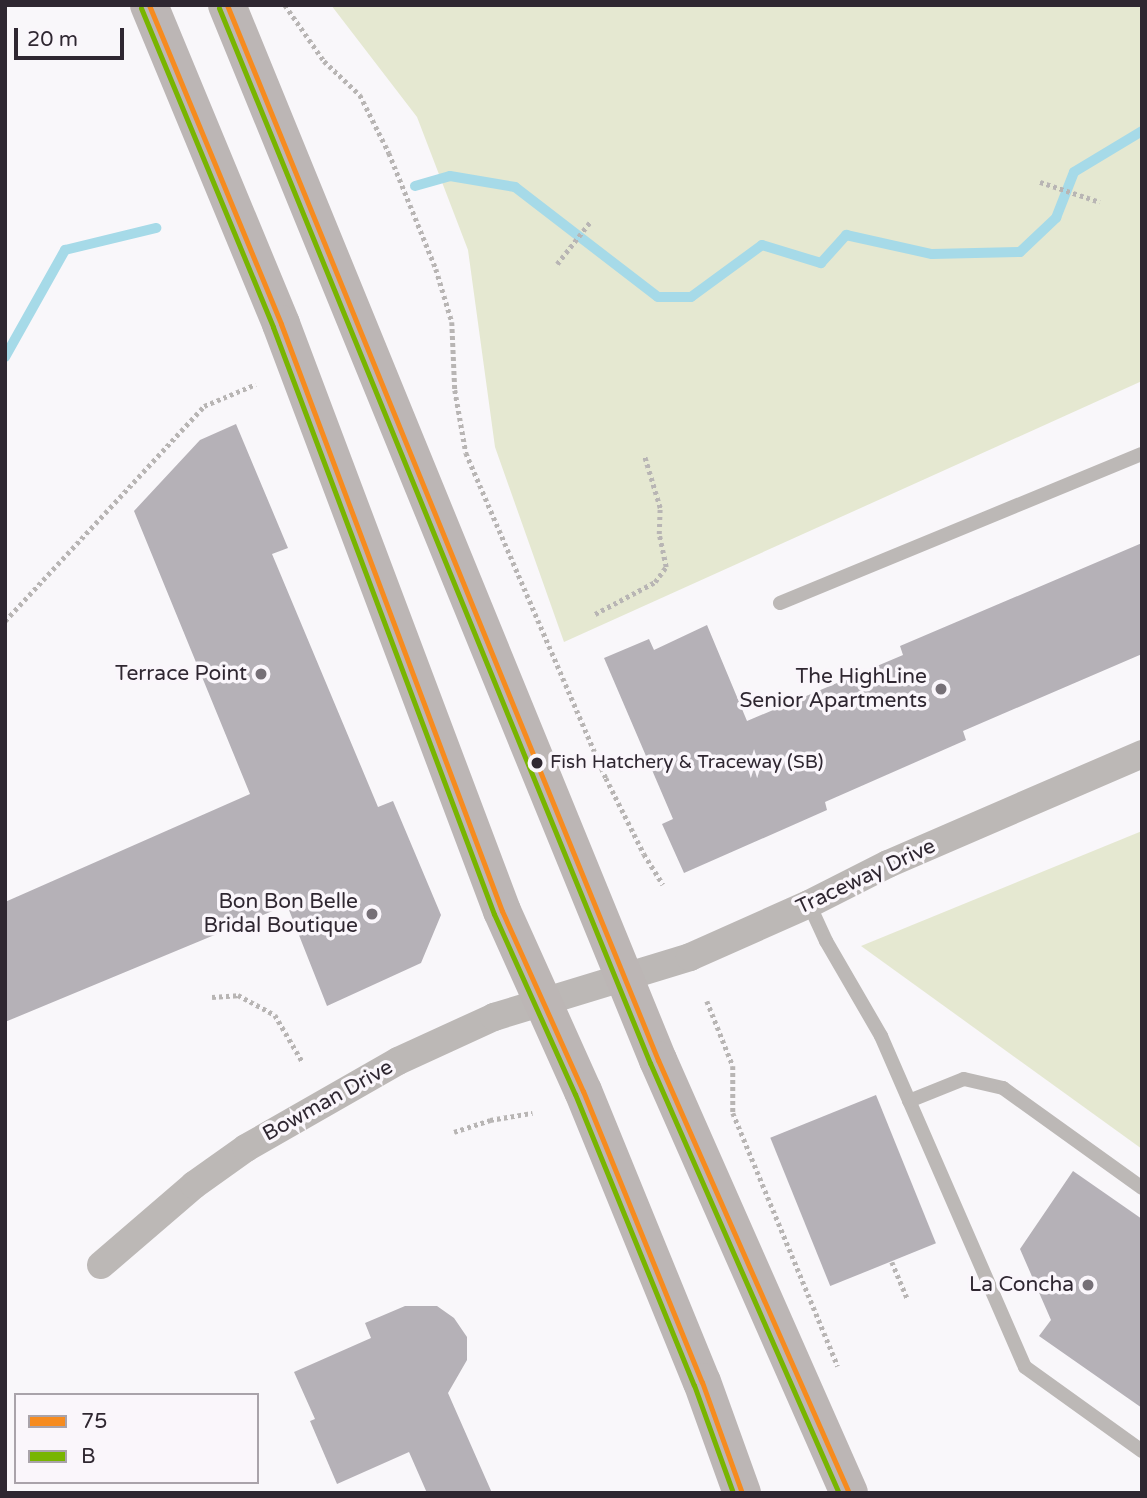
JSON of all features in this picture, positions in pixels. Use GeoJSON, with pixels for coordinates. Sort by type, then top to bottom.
{"type":"FeatureCollection","features":[{"type":"Feature","properties":{"kind":"main road"},"geometry":{"type":"LineString","coordinates":[[149,5],[281,324],[502,911],[545,1003],[702,1382],[742,1493]]}},
{"type":"Feature","properties":{"kind":"main road"},"geometry":{"type":"LineString","coordinates":[[228,5],[658,1060],[849,1493]]}},
{"type":"Feature","properties":{"kind":"street","name":"Traceway Drive"},"geometry":{"type":"LineString","coordinates":[[586,990],[690,957],[809,904],[888,864],[1142,754]]}},
{"type":"Feature","properties":{"kind":"street","name":"Bowman Drive"},"geometry":{"type":"LineString","coordinates":[[101,1265],[194,1185],[246,1148],[398,1061],[494,1017],[586,990]]}},
{"type":"Feature","properties":{"kind":"lane"},"geometry":{"type":"LineString","coordinates":[[780,603],[1142,454]]}},
{"type":"Feature","properties":{"kind":"lane"},"geometry":{"type":"LineString","coordinates":[[809,904],[825,942],[881,1036],[1026,1367],[1142,1451]]}},
{"type":"Feature","properties":{"kind":"lane"},"geometry":{"type":"LineString","coordinates":[[909,1101],[964,1079],[1003,1088],[1142,1188]]}},
{"type":"Feature","properties":{"kind":"path"},"geometry":{"type":"LineString","coordinates":[[285,5],[324,61],[360,95],[389,153],[436,270],[452,322],[455,390],[466,453],[606,778],[644,854],[663,884]]}},
{"type":"Feature","properties":{"kind":"path"},"geometry":{"type":"LineString","coordinates":[[1040,182],[1100,202]]}},
{"type":"Feature","properties":{"kind":"path"},"geometry":{"type":"LineString","coordinates":[[557,264],[590,222]]}},
{"type":"Feature","properties":{"kind":"path"},"geometry":{"type":"LineString","coordinates":[[5,621],[204,406],[257,384]]}},
{"type":"Feature","properties":{"kind":"path"},"geometry":{"type":"LineString","coordinates":[[595,614],[655,582],[666,567],[659,534],[660,508],[644,455]]}},
{"type":"Feature","properties":{"kind":"path"},"geometry":{"type":"LineString","coordinates":[[212,997],[238,995],[275,1015],[302,1062]]}},
{"type":"Feature","properties":{"kind":"path"},"geometry":{"type":"LineString","coordinates":[[707,1001],[733,1066],[733,1113],[839,1369]]}},
{"type":"Feature","properties":{"kind":"path"},"geometry":{"type":"LineString","coordinates":[[454,1132],[489,1120],[532,1113]]}},
{"type":"Feature","properties":{"kind":"path"},"geometry":{"type":"LineString","coordinates":[[891,1262],[908,1300]]}},
{"type":"Feature","properties":{"kind":"green space"},"geometry":{"type":"Polygon","coordinates":[[[331,5],[1142,5],[1142,381],[564,642],[495,447],[468,250],[417,117],[331,5]]]}},
{"type":"Feature","properties":{"kind":"green space"},"geometry":{"type":"Polygon","coordinates":[[[1142,831],[1142,1149],[861,946],[1142,831]]]}},
{"type":"Feature","properties":{"kind":"building","name":"Terrace Point"},"geometry":{"type":"Polygon","coordinates":[[[236,424],[288,548],[272,554],[378,807],[393,801],[441,915],[421,963],[327,1006],[287,905],[5,1022],[5,902],[250,794],[134,511],[200,440],[236,424]]]}},
{"type":"Feature","properties":{"kind":"building","name":"The HighLine Senior Apartments"},"geometry":{"type":"Polygon","coordinates":[[[1142,543],[1142,654],[963,731],[966,740],[825,802],[827,810],[684,873],[662,824],[673,819],[604,658],[649,639],[654,650],[707,625],[747,721],[903,655],[900,646],[1142,543]]]}},
{"type":"Feature","properties":{"kind":"building"},"geometry":{"type":"Polygon","coordinates":[[[876,1095],[936,1243],[830,1286],[770,1138],[876,1095]]]}},
{"type":"Feature","properties":{"kind":"building","name":"La Concha"},"geometry":{"type":"Polygon","coordinates":[[[1073,1171],[1142,1219],[1142,1408],[1039,1336],[1051,1320],[1020,1249],[1073,1171]]]}},
{"type":"Feature","properties":{"kind":"building"},"geometry":{"type":"Polygon","coordinates":[[[405,1306],[437,1306],[454,1318],[467,1337],[467,1360],[448,1393],[492,1493],[427,1493],[409,1452],[337,1484],[310,1421],[315,1419],[294,1372],[371,1338],[365,1323],[405,1306]]]}},
{"type":"Feature","properties":{"kind":"waterway"},"geometry":{"type":"LineString","coordinates":[[415,186],[450,176],[515,187],[658,297],[691,297],[762,245],[821,263],[846,235],[932,254],[1020,252],[1056,218],[1074,172],[1142,131]]}},
{"type":"Feature","properties":{"kind":"waterway"},"geometry":{"type":"LineString","coordinates":[[5,357],[65,250],[156,228]]}},
{"type":"Feature","properties":{"kind":"transit line","name":"75"},"geometry":{"type":"LineString","coordinates":[[149,5],[281,324],[502,911],[583,1091],[702,1382],[742,1493]]}},
{"type":"Feature","properties":{"kind":"transit line","name":"75"},"geometry":{"type":"LineString","coordinates":[[227,5],[658,1060],[849,1493]]}},
{"type":"Feature","properties":{"kind":"transit line","name":"B"},"geometry":{"type":"LineString","coordinates":[[141,8],[273,327],[494,914],[575,1094],[694,1385],[733,1493]]}},
{"type":"Feature","properties":{"kind":"transit line","name":"B"},"geometry":{"type":"LineString","coordinates":[[219,8],[650,1063],[839,1493]]}},
{"type":"Feature","properties":{"kind":"place","name":"Terrace Point"},"geometry":{"type":"Point","coordinates":[261,674]}},
{"type":"Feature","properties":{"kind":"place","name":"The HighLine Senior Apartments"},"geometry":{"type":"Point","coordinates":[941,689]}},
{"type":"Feature","properties":{"kind":"place","name":"Fish Hatchery & Traceway (SB)"},"geometry":{"type":"Point","coordinates":[537,763]}},
{"type":"Feature","properties":{"kind":"place","name":"Bon Bon Belle Bridal Boutique"},"geometry":{"type":"Point","coordinates":[372,914]}},
{"type":"Feature","properties":{"kind":"place","name":"La Concha"},"geometry":{"type":"Point","coordinates":[1088,1285]}}]}
